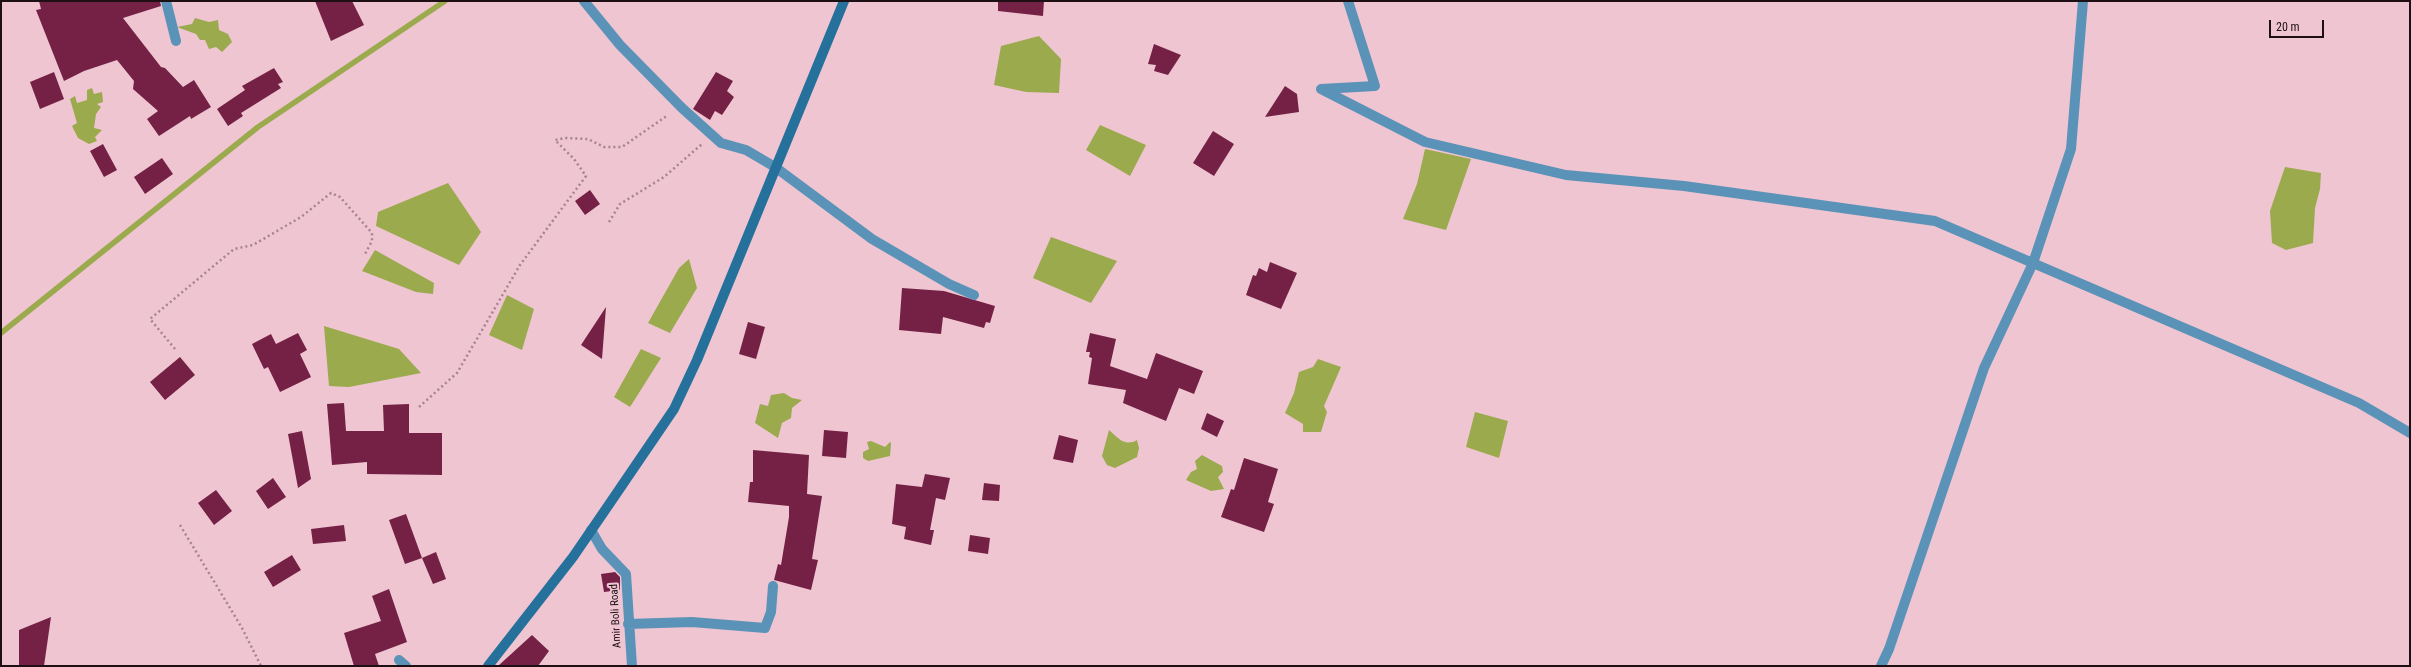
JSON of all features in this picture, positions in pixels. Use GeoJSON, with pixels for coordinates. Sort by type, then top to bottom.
{"type":"FeatureCollection","features":[{"type":"Feature","properties":{"kind":"main road"},"geometry":{"type":"LineString","coordinates":[[488,666],[572,557],[680,396],[697,360],[774,167],[787,145],[844,1]]}},
{"type":"Feature","properties":{"kind":"street"},"geometry":{"type":"LineString","coordinates":[[166,1],[176,41]]}},
{"type":"Feature","properties":{"kind":"street"},"geometry":{"type":"LineString","coordinates":[[584,1],[620,45],[682,108],[714,135],[721,143],[746,150],[774,167],[872,239],[949,284],[974,295]]}},
{"type":"Feature","properties":{"kind":"street"},"geometry":{"type":"LineString","coordinates":[[1348,1],[1375,86],[1321,88],[1425,142],[1566,175],[1684,186],[1935,221],[2359,403],[2410,433]]}},
{"type":"Feature","properties":{"kind":"street"},"geometry":{"type":"LineString","coordinates":[[1881,666],[1889,649],[1984,368],[2034,263],[2071,149],[2083,1]]}},
{"type":"Feature","properties":{"kind":"street","name":"Amir Boli Road"},"geometry":{"type":"LineString","coordinates":[[591,530],[602,549],[626,574],[628,624],[632,666]]}},
{"type":"Feature","properties":{"kind":"street"},"geometry":{"type":"LineString","coordinates":[[628,624],[692,622],[765,628],[771,612],[773,586]]}},
{"type":"Feature","properties":{"kind":"path"},"geometry":{"type":"LineString","coordinates":[[419,407],[457,373],[520,265],[568,198],[583,182],[586,176],[580,167],[555,140],[565,138],[588,139],[604,147],[622,147],[671,113],[682,108]]}},
{"type":"Feature","properties":{"kind":"path"},"geometry":{"type":"LineString","coordinates":[[609,222],[620,204],[637,196],[664,177],[714,135]]}},
{"type":"Feature","properties":{"kind":"path"},"geometry":{"type":"LineString","coordinates":[[175,349],[150,319],[234,248],[253,245],[301,218],[331,193],[340,197],[372,233],[372,241],[364,254]]}},
{"type":"Feature","properties":{"kind":"path"},"geometry":{"type":"LineString","coordinates":[[180,525],[242,628],[261,666]]}},
{"type":"Feature","properties":{"kind":"shaded area"},"geometry":{"type":"Polygon","coordinates":[[[195,18],[209,22],[218,20],[219,30],[228,34],[232,42],[222,52],[216,47],[209,49],[205,40],[200,40],[196,34],[177,27],[192,24],[195,18]]]}},
{"type":"Feature","properties":{"kind":"shaded area"},"geometry":{"type":"Polygon","coordinates":[[[1039,36],[1061,59],[1059,93],[1026,92],[994,85],[1001,46],[1039,36]]]}},
{"type":"Feature","properties":{"kind":"shaded area"},"geometry":{"type":"Polygon","coordinates":[[[92,88],[94,94],[102,92],[103,102],[97,104],[101,107],[96,114],[94,128],[102,130],[95,137],[97,141],[89,144],[78,138],[72,126],[77,123],[70,99],[75,96],[77,103],[87,100],[87,90],[92,88]]]}},
{"type":"Feature","properties":{"kind":"shaded area"},"geometry":{"type":"Polygon","coordinates":[[[1100,125],[1146,145],[1130,176],[1086,150],[1100,125]]]}},
{"type":"Feature","properties":{"kind":"shaded area"},"geometry":{"type":"Polygon","coordinates":[[[1425,149],[1471,159],[1446,230],[1403,219],[1417,184],[1425,149]]]}},
{"type":"Feature","properties":{"kind":"shaded area"},"geometry":{"type":"Polygon","coordinates":[[[2285,167],[2321,173],[2320,189],[2315,208],[2313,243],[2286,250],[2272,243],[2270,211],[2285,167]]]}},
{"type":"Feature","properties":{"kind":"shaded area"},"geometry":{"type":"Polygon","coordinates":[[[448,183],[481,232],[459,265],[376,226],[378,212],[448,183]]]}},
{"type":"Feature","properties":{"kind":"shaded area"},"geometry":{"type":"Polygon","coordinates":[[[1051,237],[1117,261],[1091,303],[1033,278],[1051,237]]]}},
{"type":"Feature","properties":{"kind":"shaded area"},"geometry":{"type":"Polygon","coordinates":[[[375,250],[434,283],[433,294],[416,292],[362,271],[375,250]]]}},
{"type":"Feature","properties":{"kind":"shaded area"},"geometry":{"type":"Polygon","coordinates":[[[689,259],[697,288],[670,333],[648,323],[679,268],[689,259]]]}},
{"type":"Feature","properties":{"kind":"shaded area"},"geometry":{"type":"Polygon","coordinates":[[[507,295],[534,309],[522,350],[489,335],[507,295]]]}},
{"type":"Feature","properties":{"kind":"shaded area"},"geometry":{"type":"Polygon","coordinates":[[[324,326],[399,349],[421,373],[349,387],[329,386],[324,326]]]}},
{"type":"Feature","properties":{"kind":"shaded area"},"geometry":{"type":"Polygon","coordinates":[[[641,349],[661,358],[630,407],[614,397],[641,349]]]}},
{"type":"Feature","properties":{"kind":"shaded area"},"geometry":{"type":"Polygon","coordinates":[[[1318,359],[1341,367],[1324,406],[1327,412],[1321,432],[1303,432],[1303,424],[1285,413],[1294,393],[1299,372],[1313,367],[1318,359]]]}},
{"type":"Feature","properties":{"kind":"shaded area"},"geometry":{"type":"Polygon","coordinates":[[[784,393],[792,398],[802,400],[792,408],[791,418],[782,423],[778,438],[755,423],[760,404],[768,406],[771,395],[784,393]]]}},
{"type":"Feature","properties":{"kind":"shaded area"},"geometry":{"type":"Polygon","coordinates":[[[1475,412],[1508,421],[1499,458],[1466,447],[1475,412]]]}},
{"type":"Feature","properties":{"kind":"shaded area"},"geometry":{"type":"Polygon","coordinates":[[[1109,430],[1122,441],[1129,443],[1137,440],[1139,448],[1137,457],[1115,468],[1107,465],[1102,456],[1109,430]]]}},
{"type":"Feature","properties":{"kind":"shaded area"},"geometry":{"type":"Polygon","coordinates":[[[871,441],[885,447],[890,442],[890,456],[868,461],[863,458],[863,452],[869,449],[867,442],[871,441]]]}},
{"type":"Feature","properties":{"kind":"shaded area"},"geometry":{"type":"Polygon","coordinates":[[[1202,455],[1222,466],[1223,472],[1218,477],[1224,489],[1211,491],[1186,480],[1191,472],[1197,469],[1195,461],[1202,455]]]}},
{"type":"Feature","properties":{"kind":"building"},"geometry":{"type":"Polygon","coordinates":[[[39,1],[160,1],[161,6],[123,18],[161,67],[165,68],[183,87],[194,80],[211,107],[191,119],[190,116],[159,136],[147,119],[158,111],[133,89],[134,81],[117,60],[84,71],[64,81],[36,10],[41,9],[39,1]]]}},
{"type":"Feature","properties":{"kind":"building"},"geometry":{"type":"Polygon","coordinates":[[[315,1],[352,1],[364,25],[331,41],[315,1]]]}},
{"type":"Feature","properties":{"kind":"building"},"geometry":{"type":"Polygon","coordinates":[[[998,1],[1044,1],[1043,16],[998,11],[998,1]]]}},
{"type":"Feature","properties":{"kind":"building"},"geometry":{"type":"Polygon","coordinates":[[[1154,44],[1181,55],[1168,75],[1154,71],[1156,65],[1148,64],[1154,44]]]}},
{"type":"Feature","properties":{"kind":"building"},"geometry":{"type":"Polygon","coordinates":[[[274,68],[283,82],[278,84],[281,88],[241,113],[243,116],[228,126],[217,109],[245,90],[242,86],[274,68]]]}},
{"type":"Feature","properties":{"kind":"building"},"geometry":{"type":"Polygon","coordinates":[[[54,72],[64,99],[40,109],[30,82],[54,72]]]}},
{"type":"Feature","properties":{"kind":"building"},"geometry":{"type":"Polygon","coordinates":[[[716,72],[733,81],[727,91],[734,97],[722,115],[715,111],[710,120],[693,109],[716,72]]]}},
{"type":"Feature","properties":{"kind":"building"},"geometry":{"type":"Polygon","coordinates":[[[1285,86],[1297,94],[1299,112],[1265,117],[1285,86]]]}},
{"type":"Feature","properties":{"kind":"building"},"geometry":{"type":"Polygon","coordinates":[[[1213,131],[1234,144],[1214,176],[1193,163],[1213,131]]]}},
{"type":"Feature","properties":{"kind":"building"},"geometry":{"type":"Polygon","coordinates":[[[103,144],[117,170],[104,177],[90,151],[103,144]]]}},
{"type":"Feature","properties":{"kind":"building"},"geometry":{"type":"Polygon","coordinates":[[[162,158],[173,174],[145,194],[134,177],[162,158]]]}},
{"type":"Feature","properties":{"kind":"building"},"geometry":{"type":"Polygon","coordinates":[[[590,190],[600,204],[585,215],[575,201],[590,190]]]}},
{"type":"Feature","properties":{"kind":"building"},"geometry":{"type":"Polygon","coordinates":[[[1270,262],[1297,273],[1281,309],[1246,295],[1253,275],[1256,276],[1259,268],[1267,272],[1270,262]]]}},
{"type":"Feature","properties":{"kind":"building"},"geometry":{"type":"Polygon","coordinates":[[[902,288],[944,291],[995,306],[990,323],[986,322],[984,328],[943,317],[941,334],[899,330],[902,288]]]}},
{"type":"Feature","properties":{"kind":"building"},"geometry":{"type":"Polygon","coordinates":[[[606,307],[602,359],[581,345],[606,307]]]}},
{"type":"Feature","properties":{"kind":"building"},"geometry":{"type":"Polygon","coordinates":[[[748,322],[765,327],[756,359],[739,354],[748,322]]]}},
{"type":"Feature","properties":{"kind":"building"},"geometry":{"type":"Polygon","coordinates":[[[298,333],[307,350],[300,354],[311,377],[280,392],[268,367],[264,369],[252,344],[271,334],[276,344],[298,333]]]}},
{"type":"Feature","properties":{"kind":"building"},"geometry":{"type":"Polygon","coordinates":[[[1090,333],[1116,339],[1110,366],[1147,379],[1156,353],[1203,371],[1194,394],[1179,388],[1166,421],[1123,403],[1126,390],[1088,384],[1092,358],[1089,357],[1090,352],[1086,352],[1090,333]]]}},
{"type":"Feature","properties":{"kind":"building"},"geometry":{"type":"Polygon","coordinates":[[[180,357],[195,375],[165,400],[150,382],[180,357]]]}},
{"type":"Feature","properties":{"kind":"building"},"geometry":{"type":"Polygon","coordinates":[[[344,403],[346,431],[384,431],[383,405],[409,404],[409,433],[442,433],[442,475],[367,474],[367,462],[332,465],[327,404],[344,403]]]}},
{"type":"Feature","properties":{"kind":"building"},"geometry":{"type":"Polygon","coordinates":[[[1207,413],[1224,421],[1217,437],[1201,429],[1207,413]]]}},
{"type":"Feature","properties":{"kind":"building"},"geometry":{"type":"Polygon","coordinates":[[[824,430],[848,432],[846,458],[822,456],[824,430]]]}},
{"type":"Feature","properties":{"kind":"building"},"geometry":{"type":"Polygon","coordinates":[[[302,431],[311,479],[298,488],[288,434],[302,431]]]}},
{"type":"Feature","properties":{"kind":"building"},"geometry":{"type":"Polygon","coordinates":[[[1059,435],[1078,440],[1073,463],[1053,459],[1059,435]]]}},
{"type":"Feature","properties":{"kind":"building"},"geometry":{"type":"Polygon","coordinates":[[[753,450],[809,455],[807,494],[822,496],[812,559],[818,560],[811,590],[774,580],[778,564],[781,565],[789,517],[789,506],[748,502],[750,482],[753,482],[753,450]]]}},
{"type":"Feature","properties":{"kind":"building"},"geometry":{"type":"Polygon","coordinates":[[[1244,458],[1278,469],[1268,502],[1274,504],[1264,532],[1221,517],[1231,489],[1234,490],[1244,458]]]}},
{"type":"Feature","properties":{"kind":"building"},"geometry":{"type":"Polygon","coordinates":[[[925,474],[950,478],[945,500],[936,498],[930,530],[934,530],[931,545],[904,539],[906,527],[892,524],[896,484],[922,487],[925,474]]]}},
{"type":"Feature","properties":{"kind":"building"},"geometry":{"type":"Polygon","coordinates":[[[273,478],[286,497],[268,509],[256,491],[273,478]]]}},
{"type":"Feature","properties":{"kind":"building"},"geometry":{"type":"Polygon","coordinates":[[[984,483],[1000,485],[999,501],[982,500],[984,483]]]}},
{"type":"Feature","properties":{"kind":"building"},"geometry":{"type":"Polygon","coordinates":[[[216,490],[232,511],[214,525],[198,503],[216,490]]]}},
{"type":"Feature","properties":{"kind":"building"},"geometry":{"type":"Polygon","coordinates":[[[406,514],[422,558],[405,564],[389,520],[406,514]]]}},
{"type":"Feature","properties":{"kind":"building"},"geometry":{"type":"Polygon","coordinates":[[[344,525],[346,541],[313,544],[311,529],[344,525]]]}},
{"type":"Feature","properties":{"kind":"building"},"geometry":{"type":"Polygon","coordinates":[[[970,535],[990,538],[988,554],[968,551],[970,535]]]}},
{"type":"Feature","properties":{"kind":"building"},"geometry":{"type":"Polygon","coordinates":[[[436,552],[446,579],[433,584],[422,558],[436,552]]]}},
{"type":"Feature","properties":{"kind":"building"},"geometry":{"type":"Polygon","coordinates":[[[292,555],[301,570],[273,587],[264,572],[292,555]]]}},
{"type":"Feature","properties":{"kind":"building"},"geometry":{"type":"Polygon","coordinates":[[[615,572],[620,577],[620,590],[604,592],[601,574],[615,572]]]}},
{"type":"Feature","properties":{"kind":"building"},"geometry":{"type":"Polygon","coordinates":[[[389,589],[407,642],[375,654],[379,666],[354,666],[344,633],[381,621],[372,596],[389,589]]]}},
{"type":"Feature","properties":{"kind":"building"},"geometry":{"type":"Polygon","coordinates":[[[51,617],[44,666],[19,666],[19,630],[51,617]]]}},
{"type":"Feature","properties":{"kind":"building"},"geometry":{"type":"Polygon","coordinates":[[[532,635],[549,651],[538,666],[498,666],[532,635]]]}},
{"type":"Feature","properties":{"kind":"waterway"},"geometry":{"type":"LineString","coordinates":[[1,333],[258,127],[445,1]]}}]}
